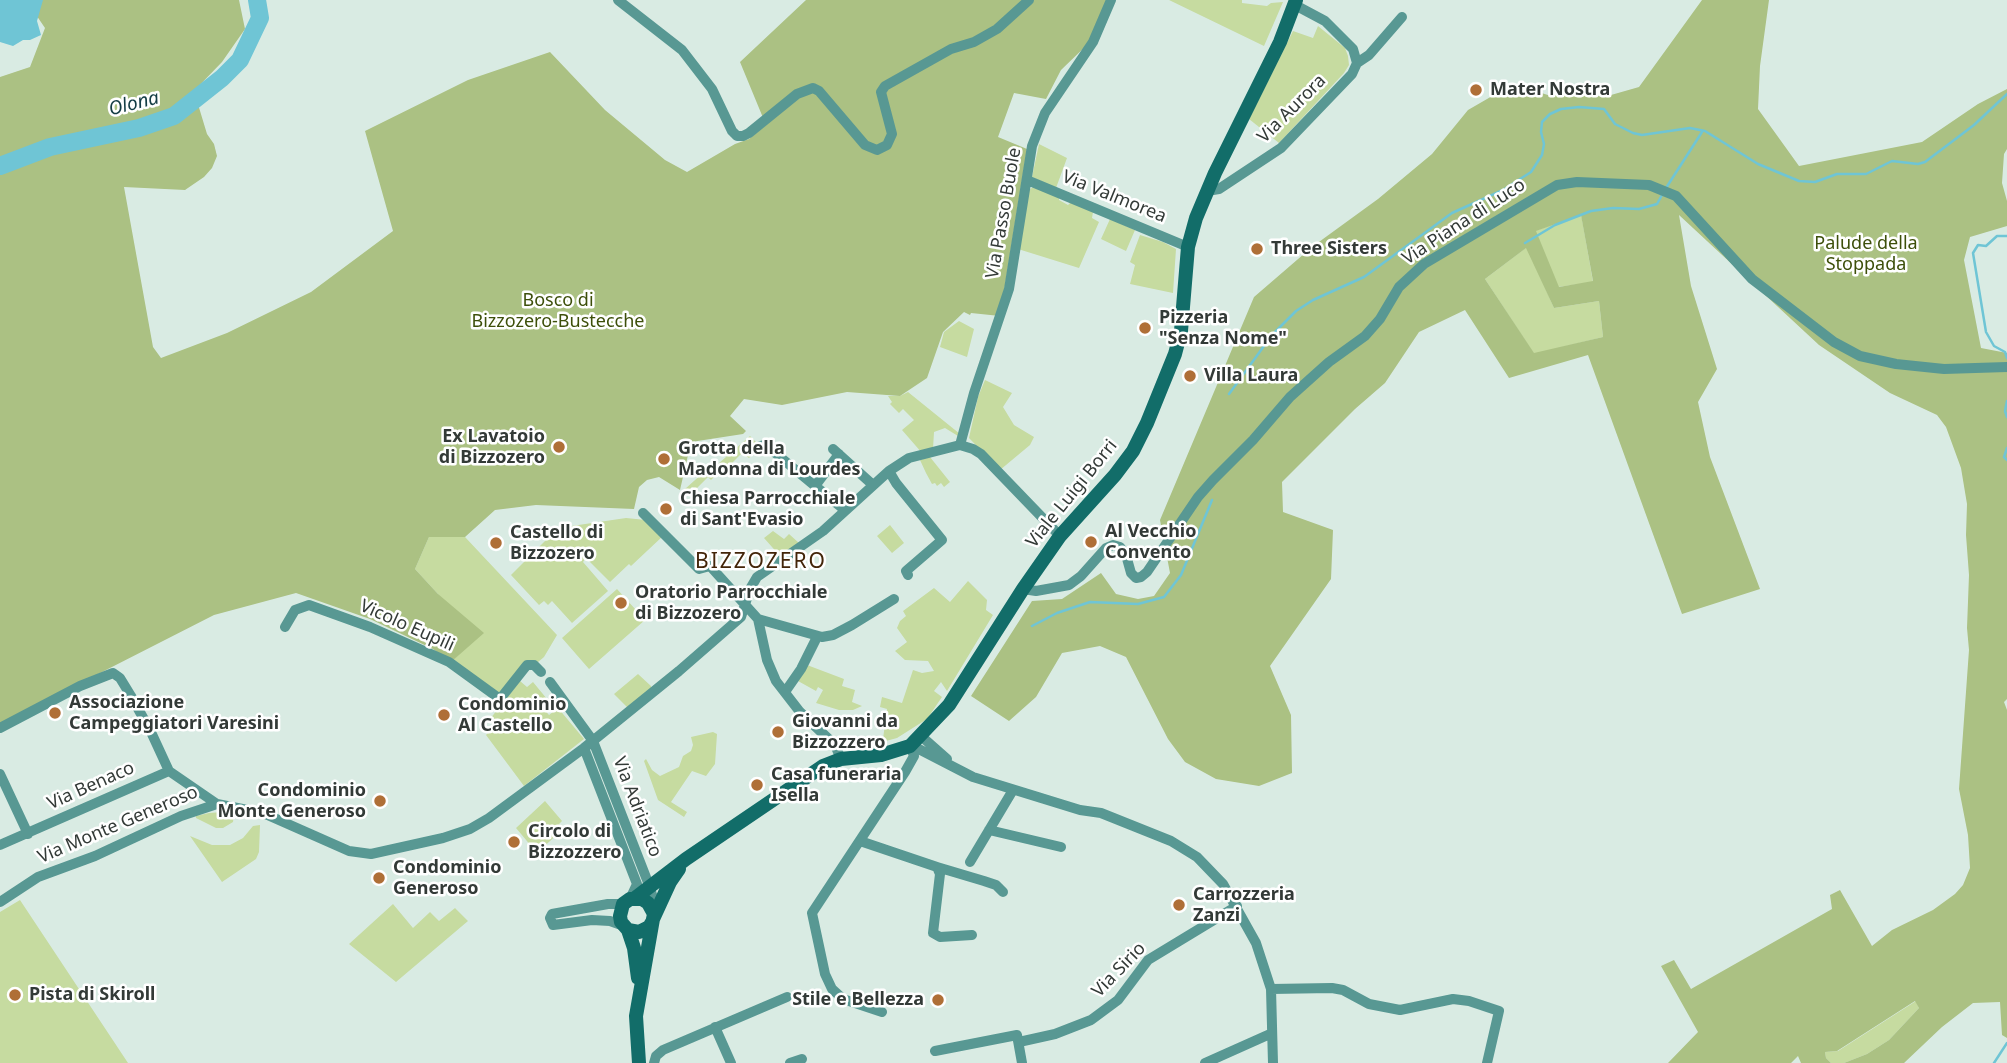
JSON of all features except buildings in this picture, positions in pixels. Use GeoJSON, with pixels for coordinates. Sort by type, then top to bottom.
{"type":"FeatureCollection","features":[{"type":"Feature","properties":{"kind":"main road","name":"Viale Luigi Borri"},"geometry":{"type":"LineString","coordinates":[[914,742],[950,705],[1059,536],[1115,475],[1133,451],[1175,354],[1181,331],[1188,247],[1207,191],[1280,42],[1295,3]]}},
{"type":"Feature","properties":{"kind":"main road"},"geometry":{"type":"LineString","coordinates":[[639,1063],[636,1030],[638,971],[634,948],[620,916],[629,901],[823,766],[841,759],[881,755],[914,742]]}},
{"type":"Feature","properties":{"kind":"main road"},"geometry":{"type":"LineString","coordinates":[[626,928],[639,932],[649,927],[670,882],[686,859]]}},
{"type":"Feature","properties":{"kind":"main road"},"geometry":{"type":"LineString","coordinates":[[629,901],[642,899],[653,917],[638,1000]]}},
{"type":"Feature","properties":{"kind":"street"},"geometry":{"type":"LineString","coordinates":[[618,0],[682,50],[712,89],[732,131],[737,135],[749,133],[797,94],[813,88],[819,91],[865,145],[877,150],[887,145],[892,134],[881,92],[885,86],[951,49],[974,42],[997,29],[1029,0]]}},
{"type":"Feature","properties":{"kind":"street","name":"Via Passo Buole"},"geometry":{"type":"LineString","coordinates":[[960,445],[974,393],[1009,289],[1032,146],[1044,115],[1093,42],[1111,0]]}},
{"type":"Feature","properties":{"kind":"street"},"geometry":{"type":"LineString","coordinates":[[1295,3],[1325,21],[1353,49],[1357,63]]}},
{"type":"Feature","properties":{"kind":"street","name":"Via Aurora"},"geometry":{"type":"LineString","coordinates":[[1207,191],[1219,189],[1281,148],[1402,17]]}},
{"type":"Feature","properties":{"kind":"street","name":"Via Valmorea"},"geometry":{"type":"LineString","coordinates":[[1027,180],[1188,247]]}},
{"type":"Feature","properties":{"kind":"street","name":"Via Piana di Luco"},"geometry":{"type":"LineString","coordinates":[[1023,589],[1036,591],[1069,585],[1081,576],[1106,548],[1113,545],[1120,547],[1126,555],[1131,573],[1136,578],[1142,577],[1213,480],[1253,440],[1290,397],[1329,362],[1365,336],[1399,287],[1424,264],[1557,185],[1577,182],[1649,185],[1676,196],[1752,279],[1834,342],[1860,356],[1896,364],[1944,369],[2005,367]]}},
{"type":"Feature","properties":{"kind":"street"},"geometry":{"type":"LineString","coordinates":[[960,445],[981,454],[1059,536]]}},
{"type":"Feature","properties":{"kind":"street","name":"Via Monte Generoso"},"geometry":{"type":"LineString","coordinates":[[0,902],[38,877],[95,856],[181,816],[217,804],[263,813],[349,851],[371,854],[452,836],[470,829],[588,745],[707,648],[741,617],[757,576],[800,548],[889,471],[909,458],[960,445]]}},
{"type":"Feature","properties":{"kind":"street"},"geometry":{"type":"LineString","coordinates":[[760,446],[766,446],[845,510]]}},
{"type":"Feature","properties":{"kind":"street"},"geometry":{"type":"LineString","coordinates":[[815,486],[836,452],[873,485]]}},
{"type":"Feature","properties":{"kind":"street"},"geometry":{"type":"LineString","coordinates":[[889,471],[942,540],[906,570],[908,575]]}},
{"type":"Feature","properties":{"kind":"street"},"geometry":{"type":"LineString","coordinates":[[643,513],[699,569],[710,566],[746,603],[758,619],[767,660],[776,681],[800,712],[835,745],[841,759]]}},
{"type":"Feature","properties":{"kind":"street"},"geometry":{"type":"LineString","coordinates":[[758,619],[817,636],[833,635],[894,599]]}},
{"type":"Feature","properties":{"kind":"street","name":"Vicolo Eupili"},"geometry":{"type":"LineString","coordinates":[[285,627],[295,610],[309,605],[370,627],[449,662],[500,699],[527,665],[534,665],[541,672]]}},
{"type":"Feature","properties":{"kind":"street"},"geometry":{"type":"LineString","coordinates":[[785,692],[801,669],[817,636]]}},
{"type":"Feature","properties":{"kind":"street"},"geometry":{"type":"LineString","coordinates":[[0,728],[79,686],[113,673],[120,678],[169,771],[217,804]]}},
{"type":"Feature","properties":{"kind":"street"},"geometry":{"type":"LineString","coordinates":[[550,682],[588,745]]}},
{"type":"Feature","properties":{"kind":"street"},"geometry":{"type":"LineString","coordinates":[[914,742],[973,777],[1101,814],[1171,841],[1197,857],[1223,884],[1256,943],[1271,989],[1270,1034],[1273,1063]]}},
{"type":"Feature","properties":{"kind":"street"},"geometry":{"type":"LineString","coordinates":[[882,1012],[843,999],[832,989],[825,974],[813,913],[914,756],[914,742]]}},
{"type":"Feature","properties":{"kind":"street","name":"Via Adriatico"},"geometry":{"type":"LineString","coordinates":[[588,745],[649,885],[653,898],[653,917]]}},
{"type":"Feature","properties":{"kind":"street","name":"Via Adriatico"},"geometry":{"type":"LineString","coordinates":[[588,745],[637,884],[629,901]]}},
{"type":"Feature","properties":{"kind":"street","name":"Via Benaco"},"geometry":{"type":"LineString","coordinates":[[0,845],[169,771]]}},
{"type":"Feature","properties":{"kind":"street"},"geometry":{"type":"LineString","coordinates":[[0,774],[28,834]]}},
{"type":"Feature","properties":{"kind":"street"},"geometry":{"type":"LineString","coordinates":[[970,862],[1013,790]]}},
{"type":"Feature","properties":{"kind":"street"},"geometry":{"type":"LineString","coordinates":[[989,830],[1061,847]]}},
{"type":"Feature","properties":{"kind":"street"},"geometry":{"type":"LineString","coordinates":[[860,841],[996,885],[1003,892]]}},
{"type":"Feature","properties":{"kind":"street"},"geometry":{"type":"LineString","coordinates":[[937,867],[940,874],[933,933],[940,937],[972,935]]}},
{"type":"Feature","properties":{"kind":"street"},"geometry":{"type":"LineString","coordinates":[[626,928],[610,921],[592,920],[553,925],[550,918],[552,914],[629,901]]}},
{"type":"Feature","properties":{"kind":"street","name":"Via Sirio"},"geometry":{"type":"LineString","coordinates":[[935,1051],[1017,1035],[1019,1042],[1055,1034],[1091,1020],[1118,1000],[1148,960],[1237,906]]}},
{"type":"Feature","properties":{"kind":"street"},"geometry":{"type":"LineString","coordinates":[[1271,989],[1332,988],[1343,990],[1368,1004],[1401,1010],[1453,999],[1469,1001],[1499,1011],[1488,1063]]}},
{"type":"Feature","properties":{"kind":"street"},"geometry":{"type":"LineString","coordinates":[[654,1063],[656,1056],[663,1050],[787,997]]}},
{"type":"Feature","properties":{"kind":"street"},"geometry":{"type":"LineString","coordinates":[[715,1027],[731,1063]]}},
{"type":"Feature","properties":{"kind":"street"},"geometry":{"type":"LineString","coordinates":[[1205,1063],[1270,1034]]}},
{"type":"Feature","properties":{"kind":"street"},"geometry":{"type":"LineString","coordinates":[[1019,1042],[1022,1063]]}},
{"type":"Feature","properties":{"kind":"street"},"geometry":{"type":"LineString","coordinates":[[790,1063],[802,1059]]}},
{"type":"Feature","properties":{"kind":"green space","name":"Bosco di Bizzozero-Bustecche"},"geometry":{"type":"Polygon","coordinates":[[[26,0],[239,0],[245,29],[222,62],[194,91],[217,156],[212,168],[185,190],[124,187],[153,347],[161,358],[227,333],[311,292],[393,231],[365,131],[468,80],[550,52],[605,110],[665,160],[687,172],[735,144],[749,139],[766,125],[740,62],[806,0],[1113,0],[1089,43],[1061,70],[1046,99],[1014,93],[998,137],[1027,149],[1000,316],[970,315],[964,312],[943,332],[927,378],[900,396],[847,392],[782,405],[744,399],[730,416],[746,431],[743,434],[691,442],[680,490],[659,477],[647,480],[639,487],[634,509],[536,505],[495,510],[465,537],[429,537],[415,569],[438,594],[484,633],[451,662],[433,649],[370,619],[296,593],[214,615],[0,724],[0,77],[30,67],[45,28],[26,0]]]}},
{"type":"Feature","properties":{"kind":"green space"},"geometry":{"type":"Polygon","coordinates":[[[1169,0],[1242,0],[1242,3],[1267,6],[1283,2],[1264,46],[1169,0]]]}},
{"type":"Feature","properties":{"kind":"green space","name":"Palude della Stoppada"},"geometry":{"type":"Polygon","coordinates":[[[1702,0],[1769,0],[1760,66],[1758,109],[1799,166],[1922,142],[1978,104],[2007,89],[2007,149],[2004,154],[2002,183],[2007,201],[2007,226],[1970,237],[1964,260],[1981,348],[2007,353],[2007,699],[2004,702],[2007,710],[2007,1038],[2002,1035],[2000,1002],[1973,1003],[1942,1027],[1904,1063],[1844,1063],[1867,1054],[1889,1040],[1919,1008],[1915,1001],[1837,1051],[1825,1052],[1831,1063],[1801,1063],[1798,1056],[1791,1063],[1668,1063],[1698,1032],[1661,966],[1674,960],[1691,989],[1832,909],[1830,895],[1840,890],[1872,946],[1892,930],[1933,910],[1955,894],[1963,885],[1970,868],[1968,835],[1959,789],[1969,650],[1967,504],[1961,468],[1946,427],[1937,415],[1890,393],[1819,345],[1679,215],[1691,286],[1717,369],[1698,402],[1710,457],[1760,589],[1682,614],[1588,355],[1509,378],[1465,310],[1419,332],[1385,383],[1282,482],[1283,512],[1333,530],[1331,579],[1270,666],[1291,715],[1292,773],[1259,786],[1216,779],[1185,762],[1168,739],[1126,657],[1100,646],[1062,653],[1036,697],[1009,721],[971,696],[1032,601],[1062,599],[1101,573],[1116,594],[1138,599],[1154,596],[1170,573],[1160,520],[1254,297],[1312,247],[1378,199],[1432,154],[1468,110],[1513,84],[1551,96],[1574,92],[1604,97],[1639,87],[1702,0]],[[1581,215],[1536,231],[1559,287],[1593,281],[1581,215]],[[1526,248],[1485,279],[1534,353],[1603,337],[1599,301],[1554,308],[1526,248]]]}},
{"type":"Feature","properties":{"kind":"green space"},"geometry":{"type":"Polygon","coordinates":[[[1318,26],[1345,48],[1349,65],[1279,143],[1249,119],[1293,31],[1313,38],[1318,26]]]}},
{"type":"Feature","properties":{"kind":"green space"},"geometry":{"type":"Polygon","coordinates":[[[1039,144],[1067,158],[1056,188],[1032,177],[1039,144]]]}},
{"type":"Feature","properties":{"kind":"green space"},"geometry":{"type":"Polygon","coordinates":[[[1033,187],[1059,197],[1059,200],[1068,205],[1071,202],[1093,212],[1092,218],[1099,222],[1079,268],[1018,249],[1029,190],[1033,187]]]}},
{"type":"Feature","properties":{"kind":"green space"},"geometry":{"type":"Polygon","coordinates":[[[1581,214],[1593,282],[1558,287],[1535,231],[1581,214]]]}},
{"type":"Feature","properties":{"kind":"green space"},"geometry":{"type":"Polygon","coordinates":[[[1110,219],[1135,230],[1126,251],[1101,239],[1110,219]]]}},
{"type":"Feature","properties":{"kind":"green space"},"geometry":{"type":"Polygon","coordinates":[[[1140,235],[1176,249],[1173,293],[1130,284],[1135,265],[1130,262],[1140,235]]]}},
{"type":"Feature","properties":{"kind":"green space"},"geometry":{"type":"Polygon","coordinates":[[[1527,247],[1554,308],[1599,301],[1603,337],[1534,354],[1485,279],[1527,247]]]}},
{"type":"Feature","properties":{"kind":"green space"},"geometry":{"type":"Polygon","coordinates":[[[959,321],[974,329],[967,357],[940,347],[944,332],[959,321]]]}},
{"type":"Feature","properties":{"kind":"green space"},"geometry":{"type":"Polygon","coordinates":[[[985,380],[1012,393],[1003,407],[1014,425],[1034,437],[1030,445],[1000,470],[969,438],[978,397],[985,380]]]}},
{"type":"Feature","properties":{"kind":"green space"},"geometry":{"type":"Polygon","coordinates":[[[908,392],[960,434],[958,436],[945,428],[934,432],[933,449],[922,453],[902,430],[914,420],[903,409],[899,413],[890,404],[892,402],[888,396],[900,396],[908,392]]]}},
{"type":"Feature","properties":{"kind":"green space"},"geometry":{"type":"Polygon","coordinates":[[[750,436],[760,446],[749,458],[742,453],[721,474],[719,472],[711,480],[708,477],[695,490],[692,487],[688,491],[685,489],[704,472],[704,467],[718,464],[750,436]]]}},
{"type":"Feature","properties":{"kind":"green space"},"geometry":{"type":"Polygon","coordinates":[[[930,457],[950,482],[944,487],[941,483],[937,486],[932,484],[920,460],[930,457]]]}},
{"type":"Feature","properties":{"kind":"green space"},"geometry":{"type":"Polygon","coordinates":[[[626,518],[646,520],[663,536],[610,582],[586,558],[583,562],[608,591],[572,623],[552,601],[548,605],[544,601],[539,605],[511,575],[558,528],[626,518]]]}},
{"type":"Feature","properties":{"kind":"green space"},"geometry":{"type":"Polygon","coordinates":[[[890,525],[904,543],[892,553],[877,536],[890,525]]]}},
{"type":"Feature","properties":{"kind":"green space"},"geometry":{"type":"Polygon","coordinates":[[[773,531],[784,539],[789,534],[799,543],[780,556],[764,538],[773,531]]]}},
{"type":"Feature","properties":{"kind":"green space"},"geometry":{"type":"Polygon","coordinates":[[[429,537],[465,537],[557,635],[544,657],[499,695],[451,662],[460,653],[438,594],[415,569],[429,537]]]}},
{"type":"Feature","properties":{"kind":"green space"},"geometry":{"type":"Polygon","coordinates":[[[968,581],[987,600],[986,610],[993,615],[947,691],[941,682],[934,691],[942,697],[927,719],[897,738],[871,745],[872,740],[883,739],[887,709],[880,707],[882,697],[902,703],[913,670],[922,673],[934,671],[928,661],[905,660],[895,651],[907,642],[897,628],[906,616],[903,611],[934,588],[950,602],[968,581]]]}},
{"type":"Feature","properties":{"kind":"green space"},"geometry":{"type":"Polygon","coordinates":[[[617,589],[645,620],[589,669],[562,638],[617,589]]]}},
{"type":"Feature","properties":{"kind":"green space"},"geometry":{"type":"Polygon","coordinates":[[[807,665],[844,679],[842,686],[855,690],[852,702],[862,706],[853,710],[839,710],[816,703],[823,690],[818,687],[816,691],[798,681],[807,665]]]}},
{"type":"Feature","properties":{"kind":"green space"},"geometry":{"type":"Polygon","coordinates":[[[638,674],[651,686],[651,691],[628,708],[614,694],[638,674]]]}},
{"type":"Feature","properties":{"kind":"green space"},"geometry":{"type":"Polygon","coordinates":[[[520,681],[527,687],[533,682],[547,699],[541,706],[549,715],[558,708],[584,739],[524,786],[486,735],[495,725],[490,719],[520,681]]]}},
{"type":"Feature","properties":{"kind":"green space"},"geometry":{"type":"Polygon","coordinates":[[[713,732],[717,734],[715,764],[706,776],[692,771],[671,802],[687,812],[684,817],[658,800],[644,761],[646,759],[652,770],[660,776],[679,767],[683,756],[691,751],[691,737],[713,732]]]}},
{"type":"Feature","properties":{"kind":"green space"},"geometry":{"type":"Polygon","coordinates":[[[545,801],[562,821],[559,824],[563,829],[537,853],[516,828],[545,801]]]}},
{"type":"Feature","properties":{"kind":"green space"},"geometry":{"type":"Polygon","coordinates":[[[209,813],[234,814],[233,822],[223,828],[216,828],[196,818],[209,813]]]}},
{"type":"Feature","properties":{"kind":"green space"},"geometry":{"type":"Polygon","coordinates":[[[260,825],[259,852],[256,859],[222,882],[190,836],[212,845],[230,845],[243,838],[253,826],[260,825]]]}},
{"type":"Feature","properties":{"kind":"green space"},"geometry":{"type":"Polygon","coordinates":[[[20,900],[128,1063],[0,1063],[0,912],[20,900]]]}},
{"type":"Feature","properties":{"kind":"green space"},"geometry":{"type":"Polygon","coordinates":[[[393,904],[413,928],[430,912],[439,921],[455,908],[468,921],[396,982],[349,944],[393,904]]]}},
{"type":"Feature","properties":{"kind":"green space"},"geometry":{"type":"Polygon","coordinates":[[[1916,1001],[1919,1008],[1889,1040],[1867,1054],[1844,1063],[1831,1063],[1826,1058],[1825,1052],[1838,1051],[1916,1001]]]}},
{"type":"Feature","properties":{"kind":"water"},"geometry":{"type":"Polygon","coordinates":[[[0,0],[43,0],[37,21],[41,35],[13,46],[0,42],[0,0]]]}},
{"type":"Feature","properties":{"kind":"waterway","name":"Olona"},"geometry":{"type":"LineString","coordinates":[[0,166],[50,147],[139,128],[174,116],[240,60],[260,18],[257,0]]}},
{"type":"Feature","properties":{"kind":"waterway"},"geometry":{"type":"LineString","coordinates":[[1229,394],[1272,335],[1296,311],[1313,300],[1364,277],[1452,213],[1503,190],[1531,172],[1542,155],[1542,122],[1561,109],[1604,109],[1615,124],[1642,135],[1690,128],[1705,131],[1758,164],[1799,181],[1815,182],[1837,174],[1866,174],[1892,161],[1918,164],[1925,162],[1974,125],[2007,94]]}},
{"type":"Feature","properties":{"kind":"waterway"},"geometry":{"type":"LineString","coordinates":[[1666,188],[1702,132]]}},
{"type":"Feature","properties":{"kind":"waterway"},"geometry":{"type":"LineString","coordinates":[[1525,243],[1555,225],[1591,211],[1639,209],[1657,204],[1662,195]]}},
{"type":"Feature","properties":{"kind":"waterway"},"geometry":{"type":"LineString","coordinates":[[2007,236],[1997,236],[1986,246],[1978,245],[1973,253],[1986,332],[1994,346],[2005,352],[2007,358]]}},
{"type":"Feature","properties":{"kind":"waterway"},"geometry":{"type":"LineString","coordinates":[[2007,401],[2007,417]]}},
{"type":"Feature","properties":{"kind":"waterway"},"geometry":{"type":"LineString","coordinates":[[2007,448],[2004,457],[2007,460]]}},
{"type":"Feature","properties":{"kind":"waterway"},"geometry":{"type":"LineString","coordinates":[[1032,626],[1057,613],[1090,602],[1138,604],[1164,597],[1181,575],[1212,500]]}},
{"type":"Feature","properties":{"kind":"waterway"},"geometry":{"type":"LineString","coordinates":[[1994,1063],[2007,1043]]}},
{"type":"Feature","properties":{"kind":"place","name":"Mater Nostra"},"geometry":{"type":"Point","coordinates":[1476,90]}},
{"type":"Feature","properties":{"kind":"place","name":"Three Sisters"},"geometry":{"type":"Point","coordinates":[1257,249]}},
{"type":"Feature","properties":{"kind":"place","name":"Pizzeria \"Senza Nome\""},"geometry":{"type":"Point","coordinates":[1145,328]}},
{"type":"Feature","properties":{"kind":"place","name":"Villa Laura"},"geometry":{"type":"Point","coordinates":[1190,376]}},
{"type":"Feature","properties":{"kind":"place","name":"Ex Lavatoio di Bizzozero"},"geometry":{"type":"Point","coordinates":[559,447]}},
{"type":"Feature","properties":{"kind":"place","name":"Grotta della Madonna di Lourdes"},"geometry":{"type":"Point","coordinates":[664,459]}},
{"type":"Feature","properties":{"kind":"place","name":"Chiesa Parrocchiale di Sant'Evasio"},"geometry":{"type":"Point","coordinates":[666,509]}},
{"type":"Feature","properties":{"kind":"place","name":"Al Vecchio Convento"},"geometry":{"type":"Point","coordinates":[1091,542]}},
{"type":"Feature","properties":{"kind":"place","name":"Castello di Bizzozero"},"geometry":{"type":"Point","coordinates":[496,543]}},
{"type":"Feature","properties":{"kind":"place","name":"Oratorio Parrocchiale di Bizzozero"},"geometry":{"type":"Point","coordinates":[621,603]}},
{"type":"Feature","properties":{"kind":"place","name":"Associazione Campeggiatori Varesini"},"geometry":{"type":"Point","coordinates":[55,713]}},
{"type":"Feature","properties":{"kind":"place","name":"Condominio Al Castello"},"geometry":{"type":"Point","coordinates":[444,715]}},
{"type":"Feature","properties":{"kind":"place","name":"Giovanni da Bizzozzero"},"geometry":{"type":"Point","coordinates":[778,732]}},
{"type":"Feature","properties":{"kind":"place","name":"Casa funeraria Isella"},"geometry":{"type":"Point","coordinates":[757,785]}},
{"type":"Feature","properties":{"kind":"place","name":"Condominio Monte Generoso"},"geometry":{"type":"Point","coordinates":[380,801]}},
{"type":"Feature","properties":{"kind":"place","name":"Circolo di Bizzozzero"},"geometry":{"type":"Point","coordinates":[514,842]}},
{"type":"Feature","properties":{"kind":"place","name":"Condominio Generoso"},"geometry":{"type":"Point","coordinates":[379,878]}},
{"type":"Feature","properties":{"kind":"place","name":"Carrozzeria Zanzi"},"geometry":{"type":"Point","coordinates":[1179,905]}},
{"type":"Feature","properties":{"kind":"place","name":"Pista di Skiroll"},"geometry":{"type":"Point","coordinates":[15,995]}},
{"type":"Feature","properties":{"kind":"place","name":"Stile e Bellezza"},"geometry":{"type":"Point","coordinates":[938,1000]}},
{"type":"Feature","properties":{"kind":"district","name":"BIZZOZERO"},"geometry":{"type":"Point","coordinates":[761,562]}}]}
